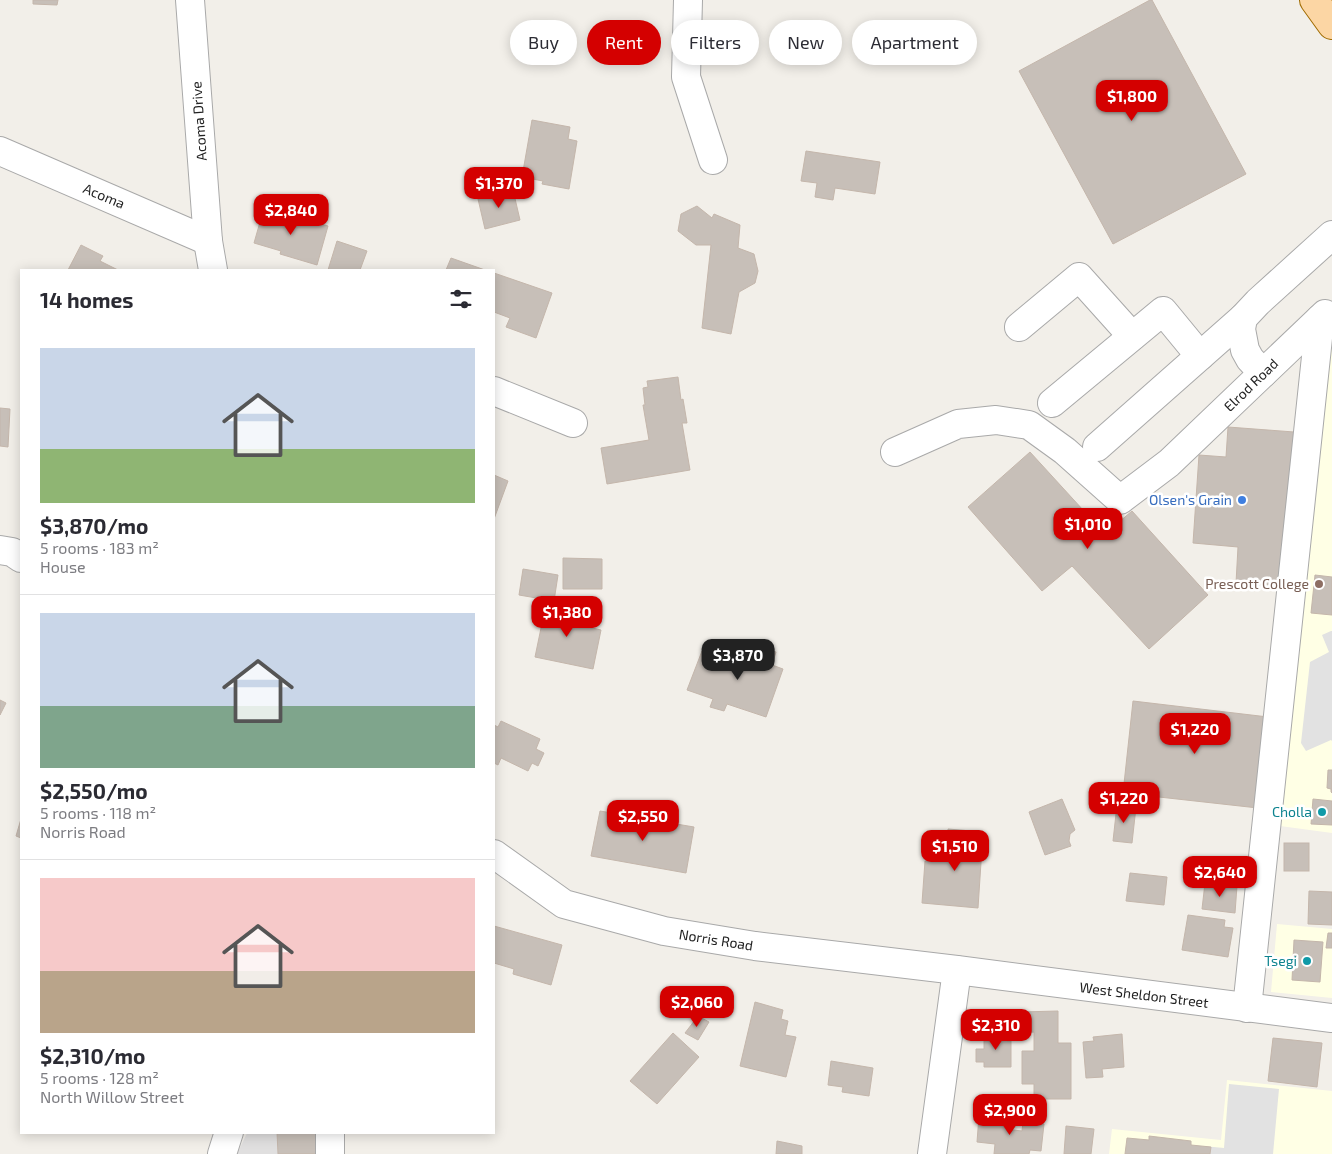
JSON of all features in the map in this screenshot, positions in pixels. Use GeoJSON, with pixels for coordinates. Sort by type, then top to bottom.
{"type":"FeatureCollection","features":[{"type":"Feature","properties":{"kind":"main road"},"geometry":{"type":"LineString","coordinates":[[1314,0],[1332,25]]}},
{"type":"Feature","properties":{"kind":"street","name":"Acoma Drive"},"geometry":{"type":"LineString","coordinates":[[190,0],[208,241],[213,269]]}},
{"type":"Feature","properties":{"kind":"street"},"geometry":{"type":"LineString","coordinates":[[688,0],[686,77],[714,160]]}},
{"type":"Feature","properties":{"kind":"street","name":"Acoma"},"geometry":{"type":"LineString","coordinates":[[0,151],[208,241]]}},
{"type":"Feature","properties":{"kind":"street"},"geometry":{"type":"LineString","coordinates":[[1097,447],[1243,318],[1332,235]]}},
{"type":"Feature","properties":{"kind":"street"},"geometry":{"type":"LineString","coordinates":[[1019,327],[1079,277],[1132,336]]}},
{"type":"Feature","properties":{"kind":"street"},"geometry":{"type":"LineString","coordinates":[[1052,403],[1163,311],[1200,356]]}},
{"type":"Feature","properties":{"kind":"street"},"geometry":{"type":"LineString","coordinates":[[1247,1008],[1326,313]]}},
{"type":"Feature","properties":{"kind":"street","name":"Elrod Road"},"geometry":{"type":"LineString","coordinates":[[895,452],[958,424],[996,420],[1029,425],[1065,451],[1120,500],[1169,463],[1326,313]]}},
{"type":"Feature","properties":{"kind":"street"},"geometry":{"type":"LineString","coordinates":[[1243,318],[1241,329],[1245,350],[1250,359],[1264,373]]}},
{"type":"Feature","properties":{"kind":"street"},"geometry":{"type":"LineString","coordinates":[[495,391],[574,423]]}},
{"type":"Feature","properties":{"kind":"street"},"geometry":{"type":"LineString","coordinates":[[0,550],[12,552],[20,557]]}},
{"type":"Feature","properties":{"kind":"street","name":"Norris Road"},"geometry":{"type":"LineString","coordinates":[[495,855],[564,904],[664,931],[755,946],[957,970]]}},
{"type":"Feature","properties":{"kind":"street"},"geometry":{"type":"LineString","coordinates":[[932,1154],[957,970]]}},
{"type":"Feature","properties":{"kind":"street","name":"West Sheldon Street"},"geometry":{"type":"LineString","coordinates":[[957,970],[1332,1018]]}},
{"type":"Feature","properties":{"kind":"street"},"geometry":{"type":"LineString","coordinates":[[222,1154],[228,1134]]}},
{"type":"Feature","properties":{"kind":"street"},"geometry":{"type":"LineString","coordinates":[[330,1134],[330,1154]]}},
{"type":"Feature","properties":{"kind":"shaded area","name":"Prescott College"},"geometry":{"type":"Polygon","coordinates":[[[1332,342],[1332,833],[1280,826],[1332,342]]]}},
{"type":"Feature","properties":{"kind":"shaded area"},"geometry":{"type":"Polygon","coordinates":[[[1332,631],[1332,741],[1306,751],[1301,743],[1310,662],[1329,652],[1322,635],[1332,631]]]}},
{"type":"Feature","properties":{"kind":"shaded area"},"geometry":{"type":"Polygon","coordinates":[[[1277,924],[1332,929],[1332,998],[1271,992],[1277,924]]]}},
{"type":"Feature","properties":{"kind":"shaded area"},"geometry":{"type":"Polygon","coordinates":[[[1227,1080],[1332,1091],[1332,1154],[1109,1154],[1112,1129],[1221,1140],[1227,1080]]]}},
{"type":"Feature","properties":{"kind":"shaded area"},"geometry":{"type":"Polygon","coordinates":[[[1229,1084],[1279,1089],[1273,1154],[1202,1154],[1203,1146],[1224,1148],[1229,1084]]]}},
{"type":"Feature","properties":{"kind":"shaded area"},"geometry":{"type":"Polygon","coordinates":[[[247,1134],[341,1134],[343,1154],[237,1154],[247,1134]]]}},
{"type":"Feature","properties":{"kind":"building"},"geometry":{"type":"Polygon","coordinates":[[[33,0],[58,0],[57,5],[33,4],[33,0]]]}},
{"type":"Feature","properties":{"kind":"building"},"geometry":{"type":"Polygon","coordinates":[[[1152,0],[1246,174],[1113,244],[1019,71],[1152,0]]]}},
{"type":"Feature","properties":{"kind":"building"},"geometry":{"type":"Polygon","coordinates":[[[532,120],[570,127],[568,139],[577,141],[569,189],[542,184],[543,181],[522,177],[532,120]]]}},
{"type":"Feature","properties":{"kind":"building"},"geometry":{"type":"Polygon","coordinates":[[[806,151],[880,162],[875,194],[835,188],[833,200],[815,197],[817,183],[801,181],[806,151]]]}},
{"type":"Feature","properties":{"kind":"building"},"geometry":{"type":"Polygon","coordinates":[[[513,190],[520,220],[485,229],[478,199],[513,190]]]}},
{"type":"Feature","properties":{"kind":"building"},"geometry":{"type":"Polygon","coordinates":[[[697,206],[712,218],[714,214],[740,225],[738,248],[754,254],[758,271],[755,283],[739,292],[731,334],[702,328],[711,245],[696,245],[678,231],[681,214],[697,206]]]}},
{"type":"Feature","properties":{"kind":"building"},"geometry":{"type":"Polygon","coordinates":[[[264,208],[328,226],[317,265],[280,254],[281,251],[254,243],[264,208]]]}},
{"type":"Feature","properties":{"kind":"building"},"geometry":{"type":"Polygon","coordinates":[[[337,241],[367,251],[360,269],[328,269],[337,241]]]}},
{"type":"Feature","properties":{"kind":"building"},"geometry":{"type":"Polygon","coordinates":[[[81,245],[103,256],[100,261],[116,269],[69,269],[81,245]]]}},
{"type":"Feature","properties":{"kind":"building"},"geometry":{"type":"Polygon","coordinates":[[[451,258],[482,269],[446,269],[451,258]]]}},
{"type":"Feature","properties":{"kind":"building"},"geometry":{"type":"Polygon","coordinates":[[[495,273],[552,293],[536,338],[506,327],[510,318],[495,312],[495,273]]]}},
{"type":"Feature","properties":{"kind":"building"},"geometry":{"type":"Polygon","coordinates":[[[678,377],[687,423],[682,423],[690,470],[607,484],[601,448],[649,440],[643,405],[645,405],[643,388],[648,387],[647,381],[678,377]]]}},
{"type":"Feature","properties":{"kind":"building"},"geometry":{"type":"Polygon","coordinates":[[[0,408],[10,409],[8,447],[0,446],[0,408]]]}},
{"type":"Feature","properties":{"kind":"building","name":"Olsen's Grain"},"geometry":{"type":"Polygon","coordinates":[[[1228,427],[1294,432],[1283,586],[1236,583],[1238,547],[1193,543],[1199,455],[1226,457],[1228,427]]]}},
{"type":"Feature","properties":{"kind":"building"},"geometry":{"type":"Polygon","coordinates":[[[1030,452],[1105,534],[1132,511],[1208,595],[1149,649],[1072,566],[1042,591],[968,507],[1030,452]]]}},
{"type":"Feature","properties":{"kind":"building"},"geometry":{"type":"Polygon","coordinates":[[[495,475],[508,481],[495,516],[495,475]]]}},
{"type":"Feature","properties":{"kind":"building"},"geometry":{"type":"Polygon","coordinates":[[[563,558],[602,559],[602,589],[563,589],[563,558]]]}},
{"type":"Feature","properties":{"kind":"building"},"geometry":{"type":"Polygon","coordinates":[[[523,569],[558,575],[554,601],[519,595],[523,569]]]}},
{"type":"Feature","properties":{"kind":"building"},"geometry":{"type":"Polygon","coordinates":[[[1315,575],[1332,577],[1332,615],[1311,613],[1315,575]]]}},
{"type":"Feature","properties":{"kind":"building"},"geometry":{"type":"Polygon","coordinates":[[[546,604],[582,611],[579,625],[601,630],[593,669],[535,657],[546,604]]]}},
{"type":"Feature","properties":{"kind":"building"},"geometry":{"type":"Polygon","coordinates":[[[754,645],[776,652],[772,665],[783,669],[766,717],[727,704],[724,711],[710,707],[713,699],[687,690],[702,651],[747,666],[754,645]]]}},
{"type":"Feature","properties":{"kind":"building"},"geometry":{"type":"Polygon","coordinates":[[[0,700],[6,703],[0,715],[0,700]]]}},
{"type":"Feature","properties":{"kind":"building"},"geometry":{"type":"Polygon","coordinates":[[[1133,701],[1268,717],[1258,808],[1123,793],[1133,701]]]}},
{"type":"Feature","properties":{"kind":"building"},"geometry":{"type":"Polygon","coordinates":[[[501,721],[540,739],[536,749],[544,753],[538,766],[532,763],[528,771],[501,758],[498,765],[495,764],[495,726],[498,727],[501,721]]]}},
{"type":"Feature","properties":{"kind":"building","name":"Cholla"},"geometry":{"type":"Polygon","coordinates":[[[1328,770],[1332,770],[1332,793],[1331,789],[1327,788],[1328,770]]]}},
{"type":"Feature","properties":{"kind":"building"},"geometry":{"type":"Polygon","coordinates":[[[1062,799],[1075,830],[1070,834],[1069,841],[1071,846],[1045,855],[1029,812],[1062,799]]]}},
{"type":"Feature","properties":{"kind":"building","name":"Cholla"},"geometry":{"type":"Polygon","coordinates":[[[1313,799],[1332,801],[1332,825],[1311,824],[1313,799]]]}},
{"type":"Feature","properties":{"kind":"building"},"geometry":{"type":"Polygon","coordinates":[[[1117,805],[1136,807],[1132,843],[1113,841],[1117,805]]]}},
{"type":"Feature","properties":{"kind":"building"},"geometry":{"type":"Polygon","coordinates":[[[600,811],[694,827],[686,873],[591,856],[600,811]]]}},
{"type":"Feature","properties":{"kind":"building"},"geometry":{"type":"Polygon","coordinates":[[[20,822],[20,838],[16,836],[20,822]]]}},
{"type":"Feature","properties":{"kind":"building"},"geometry":{"type":"Polygon","coordinates":[[[948,829],[983,832],[978,908],[922,903],[925,861],[940,861],[941,850],[945,850],[945,840],[948,840],[948,829]]]}},
{"type":"Feature","properties":{"kind":"building"},"geometry":{"type":"Polygon","coordinates":[[[1284,843],[1309,843],[1309,871],[1284,871],[1284,843]]]}},
{"type":"Feature","properties":{"kind":"building"},"geometry":{"type":"Polygon","coordinates":[[[1130,873],[1167,877],[1164,905],[1126,901],[1130,873]]]}},
{"type":"Feature","properties":{"kind":"building"},"geometry":{"type":"Polygon","coordinates":[[[1205,883],[1237,886],[1235,913],[1202,909],[1205,883]]]}},
{"type":"Feature","properties":{"kind":"building"},"geometry":{"type":"Polygon","coordinates":[[[1309,891],[1332,892],[1332,925],[1308,924],[1309,891]]]}},
{"type":"Feature","properties":{"kind":"building"},"geometry":{"type":"Polygon","coordinates":[[[1188,915],[1225,920],[1224,927],[1233,928],[1228,957],[1182,950],[1188,915]]]}},
{"type":"Feature","properties":{"kind":"building"},"geometry":{"type":"Polygon","coordinates":[[[495,926],[562,945],[551,985],[513,974],[514,969],[495,963],[495,926]]]}},
{"type":"Feature","properties":{"kind":"building","name":"Tsegi"},"geometry":{"type":"Polygon","coordinates":[[[1328,933],[1332,933],[1332,948],[1326,948],[1328,933]]]}},
{"type":"Feature","properties":{"kind":"building","name":"Tsegi"},"geometry":{"type":"Polygon","coordinates":[[[1294,940],[1323,942],[1320,982],[1292,980],[1294,940]]]}},
{"type":"Feature","properties":{"kind":"building"},"geometry":{"type":"Polygon","coordinates":[[[755,1002],[783,1010],[781,1019],[788,1021],[785,1035],[796,1037],[786,1077],[740,1066],[755,1002]]]}},
{"type":"Feature","properties":{"kind":"building"},"geometry":{"type":"Polygon","coordinates":[[[1058,1011],[1058,1043],[1071,1043],[1071,1099],[1034,1099],[1034,1084],[1022,1084],[1022,1051],[1034,1051],[1034,1032],[1020,1033],[1020,1012],[1058,1011]]]}},
{"type":"Feature","properties":{"kind":"building"},"geometry":{"type":"Polygon","coordinates":[[[698,1016],[709,1022],[698,1040],[685,1033],[698,1016]]]}},
{"type":"Feature","properties":{"kind":"building"},"geometry":{"type":"Polygon","coordinates":[[[990,1030],[1007,1030],[1007,1041],[1011,1041],[1011,1067],[984,1067],[984,1062],[976,1062],[976,1049],[984,1049],[984,1041],[990,1041],[990,1030]]]}},
{"type":"Feature","properties":{"kind":"building"},"geometry":{"type":"Polygon","coordinates":[[[673,1033],[699,1057],[657,1104],[630,1081],[673,1033]]]}},
{"type":"Feature","properties":{"kind":"building"},"geometry":{"type":"Polygon","coordinates":[[[1122,1034],[1124,1067],[1102,1069],[1103,1077],[1086,1078],[1083,1042],[1094,1041],[1093,1037],[1122,1034]]]}},
{"type":"Feature","properties":{"kind":"building"},"geometry":{"type":"Polygon","coordinates":[[[1273,1038],[1322,1043],[1317,1087],[1268,1081],[1273,1038]]]}},
{"type":"Feature","properties":{"kind":"building"},"geometry":{"type":"Polygon","coordinates":[[[831,1061],[873,1068],[869,1096],[842,1092],[843,1087],[828,1085],[831,1061]]]}},
{"type":"Feature","properties":{"kind":"building"},"geometry":{"type":"Polygon","coordinates":[[[979,1116],[1007,1118],[1005,1129],[1022,1131],[1023,1122],[1044,1124],[1041,1151],[1030,1150],[1029,1154],[994,1154],[995,1144],[977,1142],[979,1116]]]}},
{"type":"Feature","properties":{"kind":"building"},"geometry":{"type":"Polygon","coordinates":[[[1066,1126],[1094,1129],[1091,1154],[1064,1154],[1066,1126]]]}},
{"type":"Feature","properties":{"kind":"building"},"geometry":{"type":"Polygon","coordinates":[[[277,1134],[318,1134],[318,1154],[278,1154],[277,1134]]]}},
{"type":"Feature","properties":{"kind":"building"},"geometry":{"type":"Polygon","coordinates":[[[1149,1136],[1191,1141],[1191,1145],[1211,1147],[1210,1154],[1125,1154],[1127,1138],[1149,1140],[1149,1136]]]}},
{"type":"Feature","properties":{"kind":"building"},"geometry":{"type":"Polygon","coordinates":[[[777,1141],[802,1146],[802,1154],[776,1154],[777,1141]]]}},
{"type":"Feature","properties":{"kind":"place","name":"Olsen's Grain"},"geometry":{"type":"Point","coordinates":[1242,500]}},
{"type":"Feature","properties":{"kind":"place","name":"Prescott College"},"geometry":{"type":"Point","coordinates":[1319,584]}},
{"type":"Feature","properties":{"kind":"place","name":"Cholla"},"geometry":{"type":"Point","coordinates":[1322,812]}},
{"type":"Feature","properties":{"kind":"place","name":"Tsegi"},"geometry":{"type":"Point","coordinates":[1307,961]}}]}
